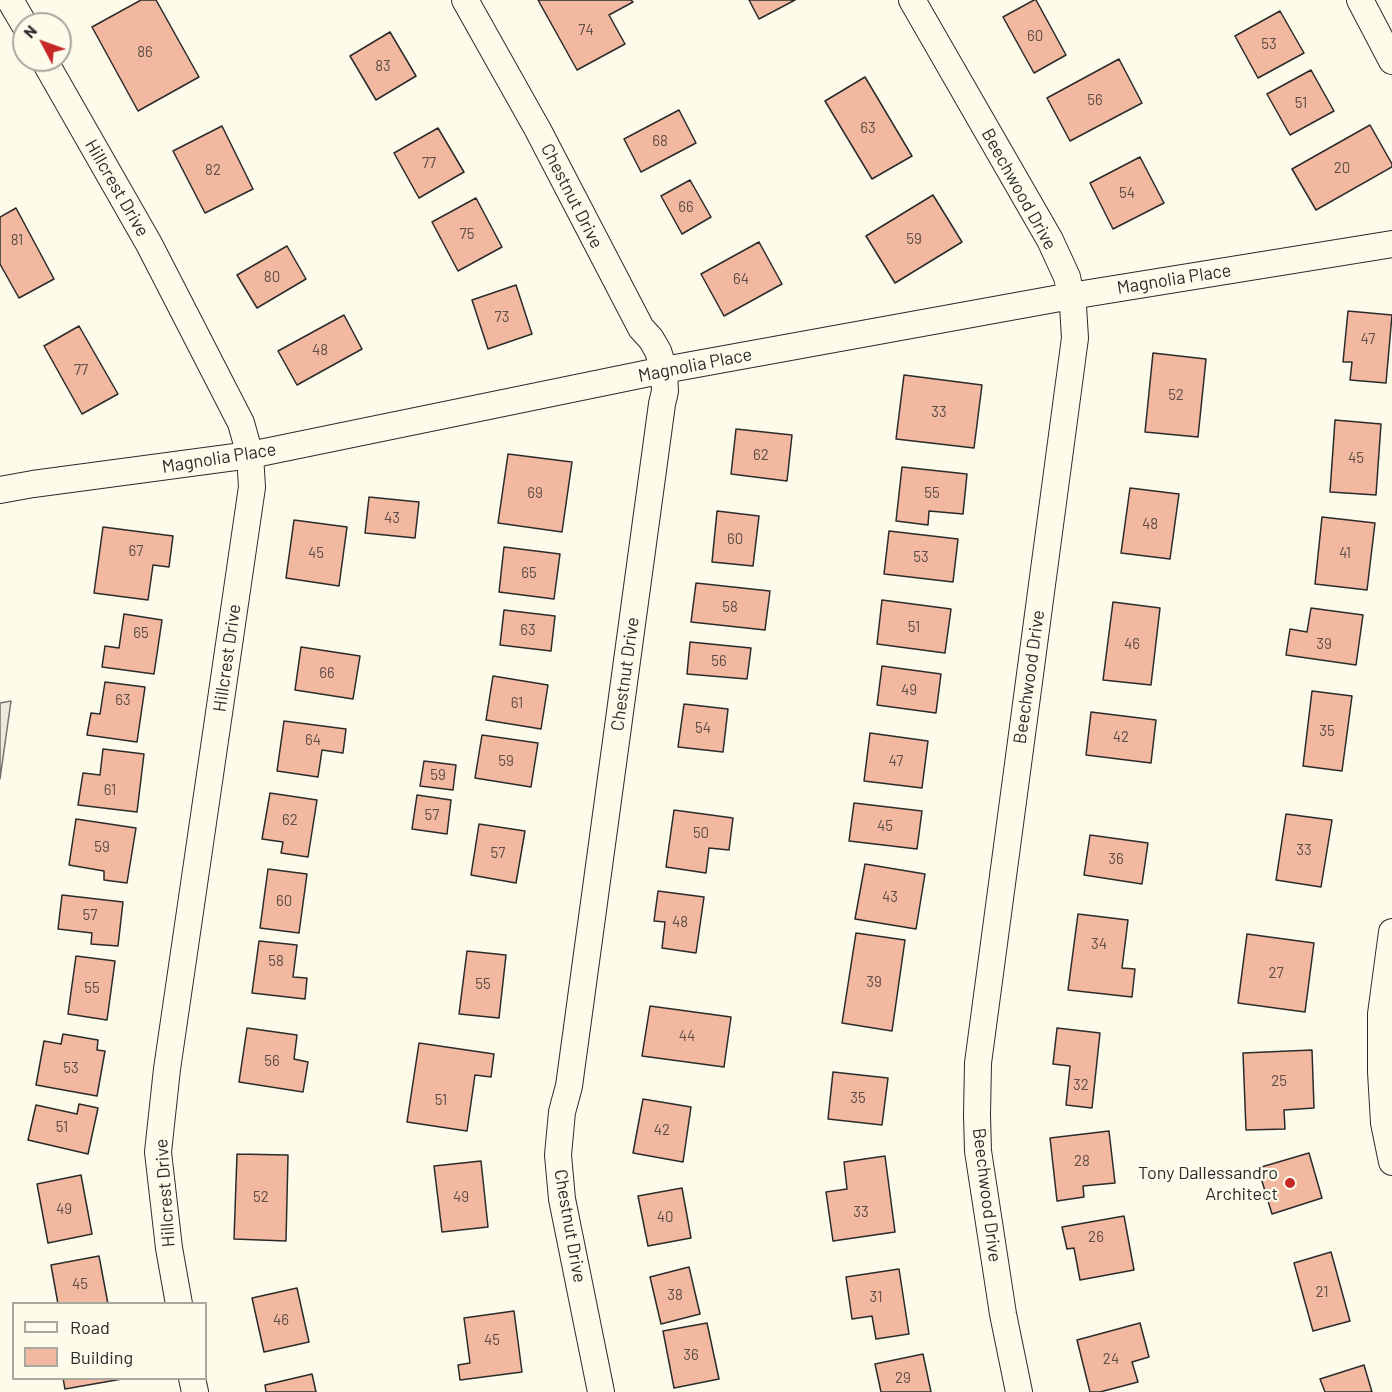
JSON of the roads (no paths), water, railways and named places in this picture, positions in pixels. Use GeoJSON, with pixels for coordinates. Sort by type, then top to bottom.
{"type":"FeatureCollection","features":[{"type":"Feature","properties":{"kind":"street","name":"Chestnut Drive"},"geometry":{"type":"LineString","coordinates":[[465,0],[538,130],[641,328],[658,351],[664,370],[665,391],[569,1086],[562,1112],[558,1155],[562,1199],[601,1392]]}},
{"type":"Feature","properties":{"kind":"street","name":"Beechwood Drive"},"geometry":{"type":"LineString","coordinates":[[912,0],[1050,240],[1067,277],[1073,306],[1075,338],[978,1063],[978,1151],[1003,1314],[1019,1392]]}},
{"type":"Feature","properties":{"kind":"street"},"geometry":{"type":"LineString","coordinates":[[1360,0],[1392,61]]}},
{"type":"Feature","properties":{"kind":"street","name":"Hillcrest Drive"},"geometry":{"type":"LineString","coordinates":[[52,72],[149,244],[241,423],[250,455],[252,487],[167,1069],[158,1152],[169,1248],[179,1302]]}},
{"type":"Feature","properties":{"kind":"street","name":"Magnolia Place"},"geometry":{"type":"LineString","coordinates":[[0,490],[250,455],[664,370],[1071,296],[1392,244]]}},
{"type":"Feature","properties":{"kind":"street"},"geometry":{"type":"LineString","coordinates":[[1392,932],[1381,1014],[1384,1123],[1392,1162]]}},
{"type":"Feature","properties":{"kind":"place","name":"Tony Dallessandro Architect"},"geometry":{"type":"Point","coordinates":[1290,1183]}}]}
